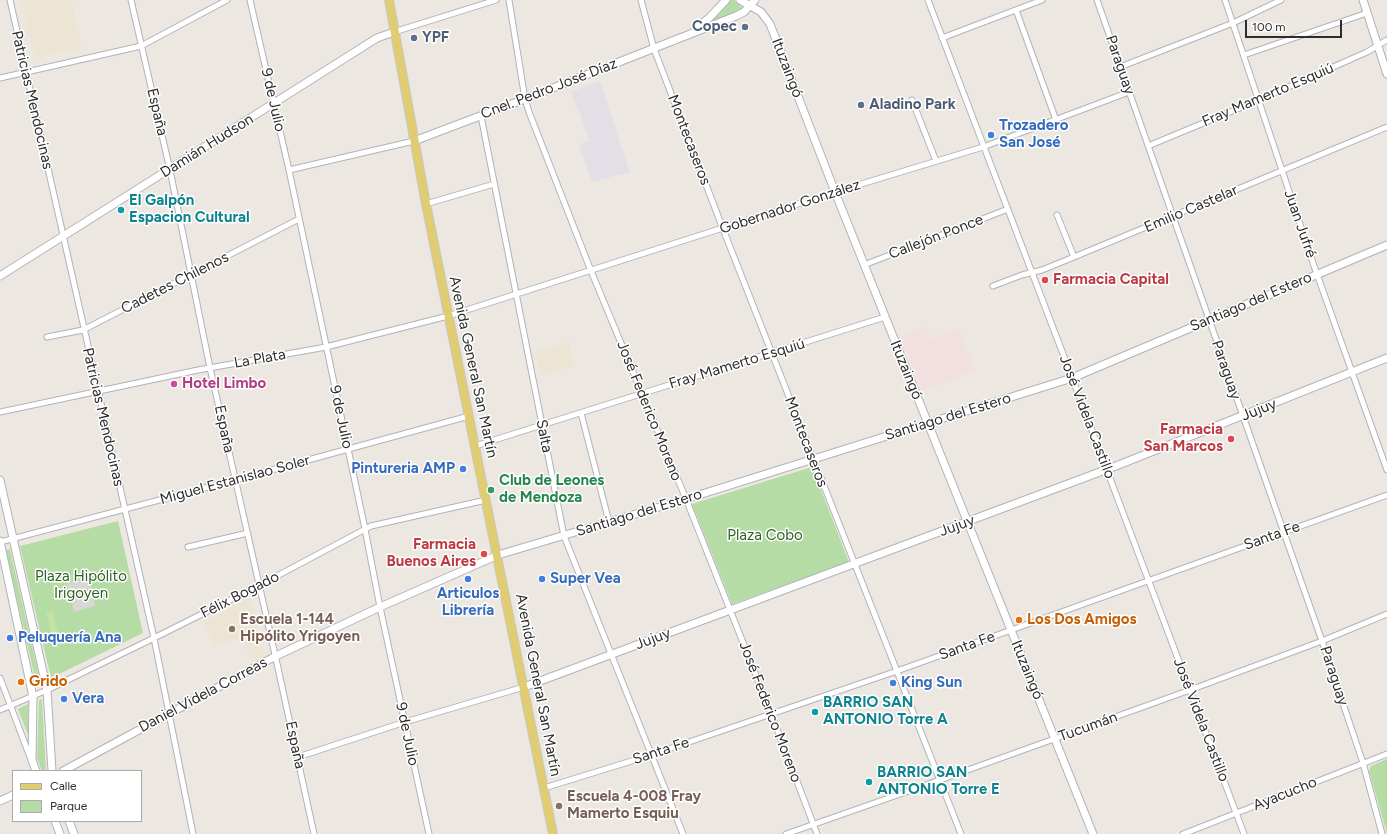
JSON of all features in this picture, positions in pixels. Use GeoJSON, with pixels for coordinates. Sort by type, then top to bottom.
{"type":"FeatureCollection","features":[{"type":"Feature","properties":{"kind":"main road","name":"Avenida General San Martín"},"geometry":{"type":"LineString","coordinates":[[389,0],[414,141],[448,316],[498,555],[553,834]]}},
{"type":"Feature","properties":{"kind":"street","name":"Patricias Mendocinas"},"geometry":{"type":"LineString","coordinates":[[10,0],[83,330],[154,638],[193,834]]}},
{"type":"Feature","properties":{"kind":"street","name":"España"},"geometry":{"type":"LineString","coordinates":[[131,0],[170,170],[210,368],[276,656],[314,834]]}},
{"type":"Feature","properties":{"kind":"street"},"geometry":{"type":"LineString","coordinates":[[0,78],[141,46],[228,0]]}},
{"type":"Feature","properties":{"kind":"street","name":"9 de Julio"},"geometry":{"type":"LineString","coordinates":[[250,0],[289,170],[429,834]]}},
{"type":"Feature","properties":{"kind":"street"},"geometry":{"type":"LineString","coordinates":[[394,32],[496,0]]}},
{"type":"Feature","properties":{"kind":"street","name":"José Federico Moreno"},"geometry":{"type":"LineString","coordinates":[[509,0],[525,99],[591,271],[686,499],[771,713],[817,834]]}},
{"type":"Feature","properties":{"kind":"street","name":"Montecaseros"},"geometry":{"type":"LineString","coordinates":[[641,0],[654,49],[723,229],[961,834]]}},
{"type":"Feature","properties":{"kind":"street","name":"Cnel. Pedro José Díaz"},"geometry":{"type":"LineString","coordinates":[[684,36],[709,18],[726,0]]}},
{"type":"Feature","properties":{"kind":"street","name":"José Videla Castillo"},"geometry":{"type":"LineString","coordinates":[[928,0],[1244,834]]}},
{"type":"Feature","properties":{"kind":"street"},"geometry":{"type":"LineString","coordinates":[[942,38],[1042,0]]}},
{"type":"Feature","properties":{"kind":"street","name":"Paraguay"},"geometry":{"type":"LineString","coordinates":[[1097,0],[1322,641],[1363,763],[1382,834]]}},
{"type":"Feature","properties":{"kind":"street","name":"Juan Jufré"},"geometry":{"type":"LineString","coordinates":[[1225,0],[1282,170],[1387,470]]}},
{"type":"Feature","properties":{"kind":"street"},"geometry":{"type":"LineString","coordinates":[[1120,67],[1233,23],[1281,0]]}},
{"type":"Feature","properties":{"kind":"street"},"geometry":{"type":"LineString","coordinates":[[1363,0],[1387,74]]}},
{"type":"Feature","properties":{"kind":"street","name":"Cnel. Pedro José Díaz"},"geometry":{"type":"LineString","coordinates":[[414,141],[736,16],[744,12],[749,2]]}},
{"type":"Feature","properties":{"kind":"street","name":"Ituzaingó"},"geometry":{"type":"LineString","coordinates":[[749,2],[761,12],[770,24],[864,265],[1093,834]]}},
{"type":"Feature","properties":{"kind":"street"},"geometry":{"type":"LineString","coordinates":[[1016,10],[1056,120]]}},
{"type":"Feature","properties":{"kind":"street"},"geometry":{"type":"LineString","coordinates":[[1244,55],[1367,13]]}},
{"type":"Feature","properties":{"kind":"street","name":"Damián Hudson"},"geometry":{"type":"LineString","coordinates":[[0,276],[377,38],[394,32]]}},
{"type":"Feature","properties":{"kind":"street","name":"Fray Mamerto Esquiú"},"geometry":{"type":"LineString","coordinates":[[1148,146],[1259,100],[1367,52],[1387,40]]}},
{"type":"Feature","properties":{"kind":"street","name":"Gobernador González"},"geometry":{"type":"LineString","coordinates":[[448,316],[835,192],[983,147],[1129,92]]}},
{"type":"Feature","properties":{"kind":"street"},"geometry":{"type":"LineString","coordinates":[[912,100],[936,161]]}},
{"type":"Feature","properties":{"kind":"street","name":"Salta"},"geometry":{"type":"LineString","coordinates":[[480,116],[564,536],[683,834]]}},
{"type":"Feature","properties":{"kind":"street","name":"Emilio Castelar"},"geometry":{"type":"LineString","coordinates":[[993,286],[1074,257],[1387,127]]}},
{"type":"Feature","properties":{"kind":"street"},"geometry":{"type":"LineString","coordinates":[[289,170],[414,141]]}},
{"type":"Feature","properties":{"kind":"street"},"geometry":{"type":"LineString","coordinates":[[426,204],[494,184]]}},
{"type":"Feature","properties":{"kind":"street","name":"Callejón Ponce"},"geometry":{"type":"LineString","coordinates":[[864,265],[1008,209]]}},
{"type":"Feature","properties":{"kind":"street"},"geometry":{"type":"LineString","coordinates":[[1057,215],[1074,257]]}},
{"type":"Feature","properties":{"kind":"street","name":"Cadetes Chilenos"},"geometry":{"type":"LineString","coordinates":[[47,337],[83,330],[299,219]]}},
{"type":"Feature","properties":{"kind":"street","name":"Santiago del Estero"},"geometry":{"type":"LineString","coordinates":[[498,555],[686,499],[812,458],[1072,378],[1387,245]]}},
{"type":"Feature","properties":{"kind":"street","name":"La Plata"},"geometry":{"type":"LineString","coordinates":[[0,412],[210,368],[326,347],[448,316]]}},
{"type":"Feature","properties":{"kind":"street","name":"Fray Mamerto Esquiú"},"geometry":{"type":"LineString","coordinates":[[475,446],[885,317]]}},
{"type":"Feature","properties":{"kind":"street","name":"Jujuy"},"geometry":{"type":"LineString","coordinates":[[524,687],[1107,470],[1387,358]]}},
{"type":"Feature","properties":{"kind":"street"},"geometry":{"type":"LineString","coordinates":[[580,413],[609,522]]}},
{"type":"Feature","properties":{"kind":"street","name":"Miguel Estanislao Soler"},"geometry":{"type":"LineString","coordinates":[[0,542],[124,510],[469,416]]}},
{"type":"Feature","properties":{"kind":"street"},"geometry":{"type":"LineString","coordinates":[[0,480],[47,690],[52,770]]}},
{"type":"Feature","properties":{"kind":"street","name":"Santa Fe"},"geometry":{"type":"LineString","coordinates":[[544,788],[651,755],[897,671],[1387,495]]}},
{"type":"Feature","properties":{"kind":"street","name":"Félix Bogado"},"geometry":{"type":"LineString","coordinates":[[0,710],[33,697],[154,638],[260,585],[364,529],[371,526],[486,500]]}},
{"type":"Feature","properties":{"kind":"street"},"geometry":{"type":"LineString","coordinates":[[188,547],[248,534]]}},
{"type":"Feature","properties":{"kind":"street"},"geometry":{"type":"LineString","coordinates":[[0,542],[33,697],[32,760]]}},
{"type":"Feature","properties":{"kind":"street","name":"Daniel Videla Correas"},"geometry":{"type":"LineString","coordinates":[[65,770],[276,656],[380,607],[498,555]]}},
{"type":"Feature","properties":{"kind":"street","name":"Tucumán"},"geometry":{"type":"LineString","coordinates":[[786,834],[1190,690],[1322,641],[1387,614]]}},
{"type":"Feature","properties":{"kind":"street"},"geometry":{"type":"LineString","coordinates":[[0,678],[36,770]]}},
{"type":"Feature","properties":{"kind":"street"},"geometry":{"type":"LineString","coordinates":[[298,757],[405,722],[524,687]]}},
{"type":"Feature","properties":{"kind":"street","name":"Ayacucho"},"geometry":{"type":"LineString","coordinates":[[1183,834],[1387,754]]}},
{"type":"Feature","properties":{"kind":"street"},"geometry":{"type":"LineString","coordinates":[[0,801],[12,795]]}},
{"type":"Feature","properties":{"kind":"street"},"geometry":{"type":"LineString","coordinates":[[55,822],[60,834]]}},
{"type":"Feature","properties":{"kind":"street"},"geometry":{"type":"LineString","coordinates":[[69,822],[74,834]]}},
{"type":"Feature","properties":{"kind":"shaded area"},"geometry":{"type":"Polygon","coordinates":[[[20,0],[71,0],[82,48],[39,57],[33,52],[20,0]]]}},
{"type":"Feature","properties":{"kind":"shaded area"},"geometry":{"type":"Polygon","coordinates":[[[600,81],[630,172],[592,182],[579,145],[589,141],[580,114],[570,92],[600,81]]]}},
{"type":"Feature","properties":{"kind":"shaded area"},"geometry":{"type":"Polygon","coordinates":[[[925,327],[930,339],[958,328],[975,370],[923,391],[900,337],[925,327]]]}},
{"type":"Feature","properties":{"kind":"shaded area"},"geometry":{"type":"Polygon","coordinates":[[[569,343],[575,366],[541,375],[535,352],[569,343]]]}},
{"type":"Feature","properties":{"kind":"shaded area"},"geometry":{"type":"Polygon","coordinates":[[[88,578],[95,606],[74,612],[67,584],[88,578]]]}},
{"type":"Feature","properties":{"kind":"shaded area","name":"Escuela 1-144 Hipólito Yrigoyen"},"geometry":{"type":"Polygon","coordinates":[[[250,598],[265,657],[250,660],[244,637],[214,645],[203,622],[250,598]]]}},
{"type":"Feature","properties":{"kind":"green space"},"geometry":{"type":"Polygon","coordinates":[[[730,0],[734,0],[742,8],[737,12],[701,28],[717,14],[730,0]]]}},
{"type":"Feature","properties":{"kind":"green space","name":"Plaza Cobo"},"geometry":{"type":"Polygon","coordinates":[[[812,467],[849,562],[732,604],[692,504],[812,467]]]}},
{"type":"Feature","properties":{"kind":"green space","name":"Plaza Hipólito Irigoyen"},"geometry":{"type":"Polygon","coordinates":[[[118,521],[143,633],[51,678],[20,546],[118,521]]]}},
{"type":"Feature","properties":{"kind":"green space"},"geometry":{"type":"Polygon","coordinates":[[[10,549],[40,681],[36,683],[6,550],[10,549]]]}},
{"type":"Feature","properties":{"kind":"green space"},"geometry":{"type":"Polygon","coordinates":[[[54,611],[55,624],[60,639],[58,648],[54,643],[46,612],[54,611]]]}},
{"type":"Feature","properties":{"kind":"green space"},"geometry":{"type":"Polygon","coordinates":[[[42,699],[46,770],[42,770],[37,758],[39,700],[42,699]]]}},
{"type":"Feature","properties":{"kind":"green space"},"geometry":{"type":"Polygon","coordinates":[[[28,704],[28,735],[18,709],[28,704]]]}},
{"type":"Feature","properties":{"kind":"green space"},"geometry":{"type":"Polygon","coordinates":[[[1387,759],[1387,834],[1369,771],[1371,766],[1387,759]]]}},
{"type":"Feature","properties":{"kind":"place","name":"Copec"},"geometry":{"type":"Point","coordinates":[745,27]}},
{"type":"Feature","properties":{"kind":"place","name":"YPF"},"geometry":{"type":"Point","coordinates":[414,38]}},
{"type":"Feature","properties":{"kind":"place","name":"Aladino Park"},"geometry":{"type":"Point","coordinates":[861,105]}},
{"type":"Feature","properties":{"kind":"place","name":"Trozadero San José"},"geometry":{"type":"Point","coordinates":[991,135]}},
{"type":"Feature","properties":{"kind":"place","name":"El Galpón Espacion Cultural"},"geometry":{"type":"Point","coordinates":[121,210]}},
{"type":"Feature","properties":{"kind":"place","name":"Farmacia Capital"},"geometry":{"type":"Point","coordinates":[1045,280]}},
{"type":"Feature","properties":{"kind":"place","name":"Hotel Limbo"},"geometry":{"type":"Point","coordinates":[174,384]}},
{"type":"Feature","properties":{"kind":"place","name":"Farmacia San Marcos"},"geometry":{"type":"Point","coordinates":[1231,439]}},
{"type":"Feature","properties":{"kind":"place","name":"Pintureria AMP"},"geometry":{"type":"Point","coordinates":[463,469]}},
{"type":"Feature","properties":{"kind":"place","name":"Club de Leones de Mendoza"},"geometry":{"type":"Point","coordinates":[491,490]}},
{"type":"Feature","properties":{"kind":"place","name":"Farmacia Buenos Aires"},"geometry":{"type":"Point","coordinates":[484,554]}},
{"type":"Feature","properties":{"kind":"place","name":"Articulos Librería"},"geometry":{"type":"Point","coordinates":[468,579]}},
{"type":"Feature","properties":{"kind":"place","name":"Super Vea"},"geometry":{"type":"Point","coordinates":[542,579]}},
{"type":"Feature","properties":{"kind":"place","name":"Los Dos Amigos"},"geometry":{"type":"Point","coordinates":[1019,620]}},
{"type":"Feature","properties":{"kind":"place","name":"Escuela 1-144 Hipólito Yrigoyen"},"geometry":{"type":"Point","coordinates":[232,629]}},
{"type":"Feature","properties":{"kind":"place","name":"Peluquería Ana"},"geometry":{"type":"Point","coordinates":[10,638]}},
{"type":"Feature","properties":{"kind":"place","name":"Grido"},"geometry":{"type":"Point","coordinates":[21,682]}},
{"type":"Feature","properties":{"kind":"place","name":"King Sun"},"geometry":{"type":"Point","coordinates":[893,683]}},
{"type":"Feature","properties":{"kind":"place","name":"Vera"},"geometry":{"type":"Point","coordinates":[64,699]}},
{"type":"Feature","properties":{"kind":"place","name":"BARRIO SAN ANTONIO Torre A"},"geometry":{"type":"Point","coordinates":[815,712]}},
{"type":"Feature","properties":{"kind":"place","name":"BARRIO SAN ANTONIO Torre E"},"geometry":{"type":"Point","coordinates":[869,782]}},
{"type":"Feature","properties":{"kind":"place","name":"Escuela 4-008 Fray Mamerto Esquiu"},"geometry":{"type":"Point","coordinates":[559,806]}}]}
